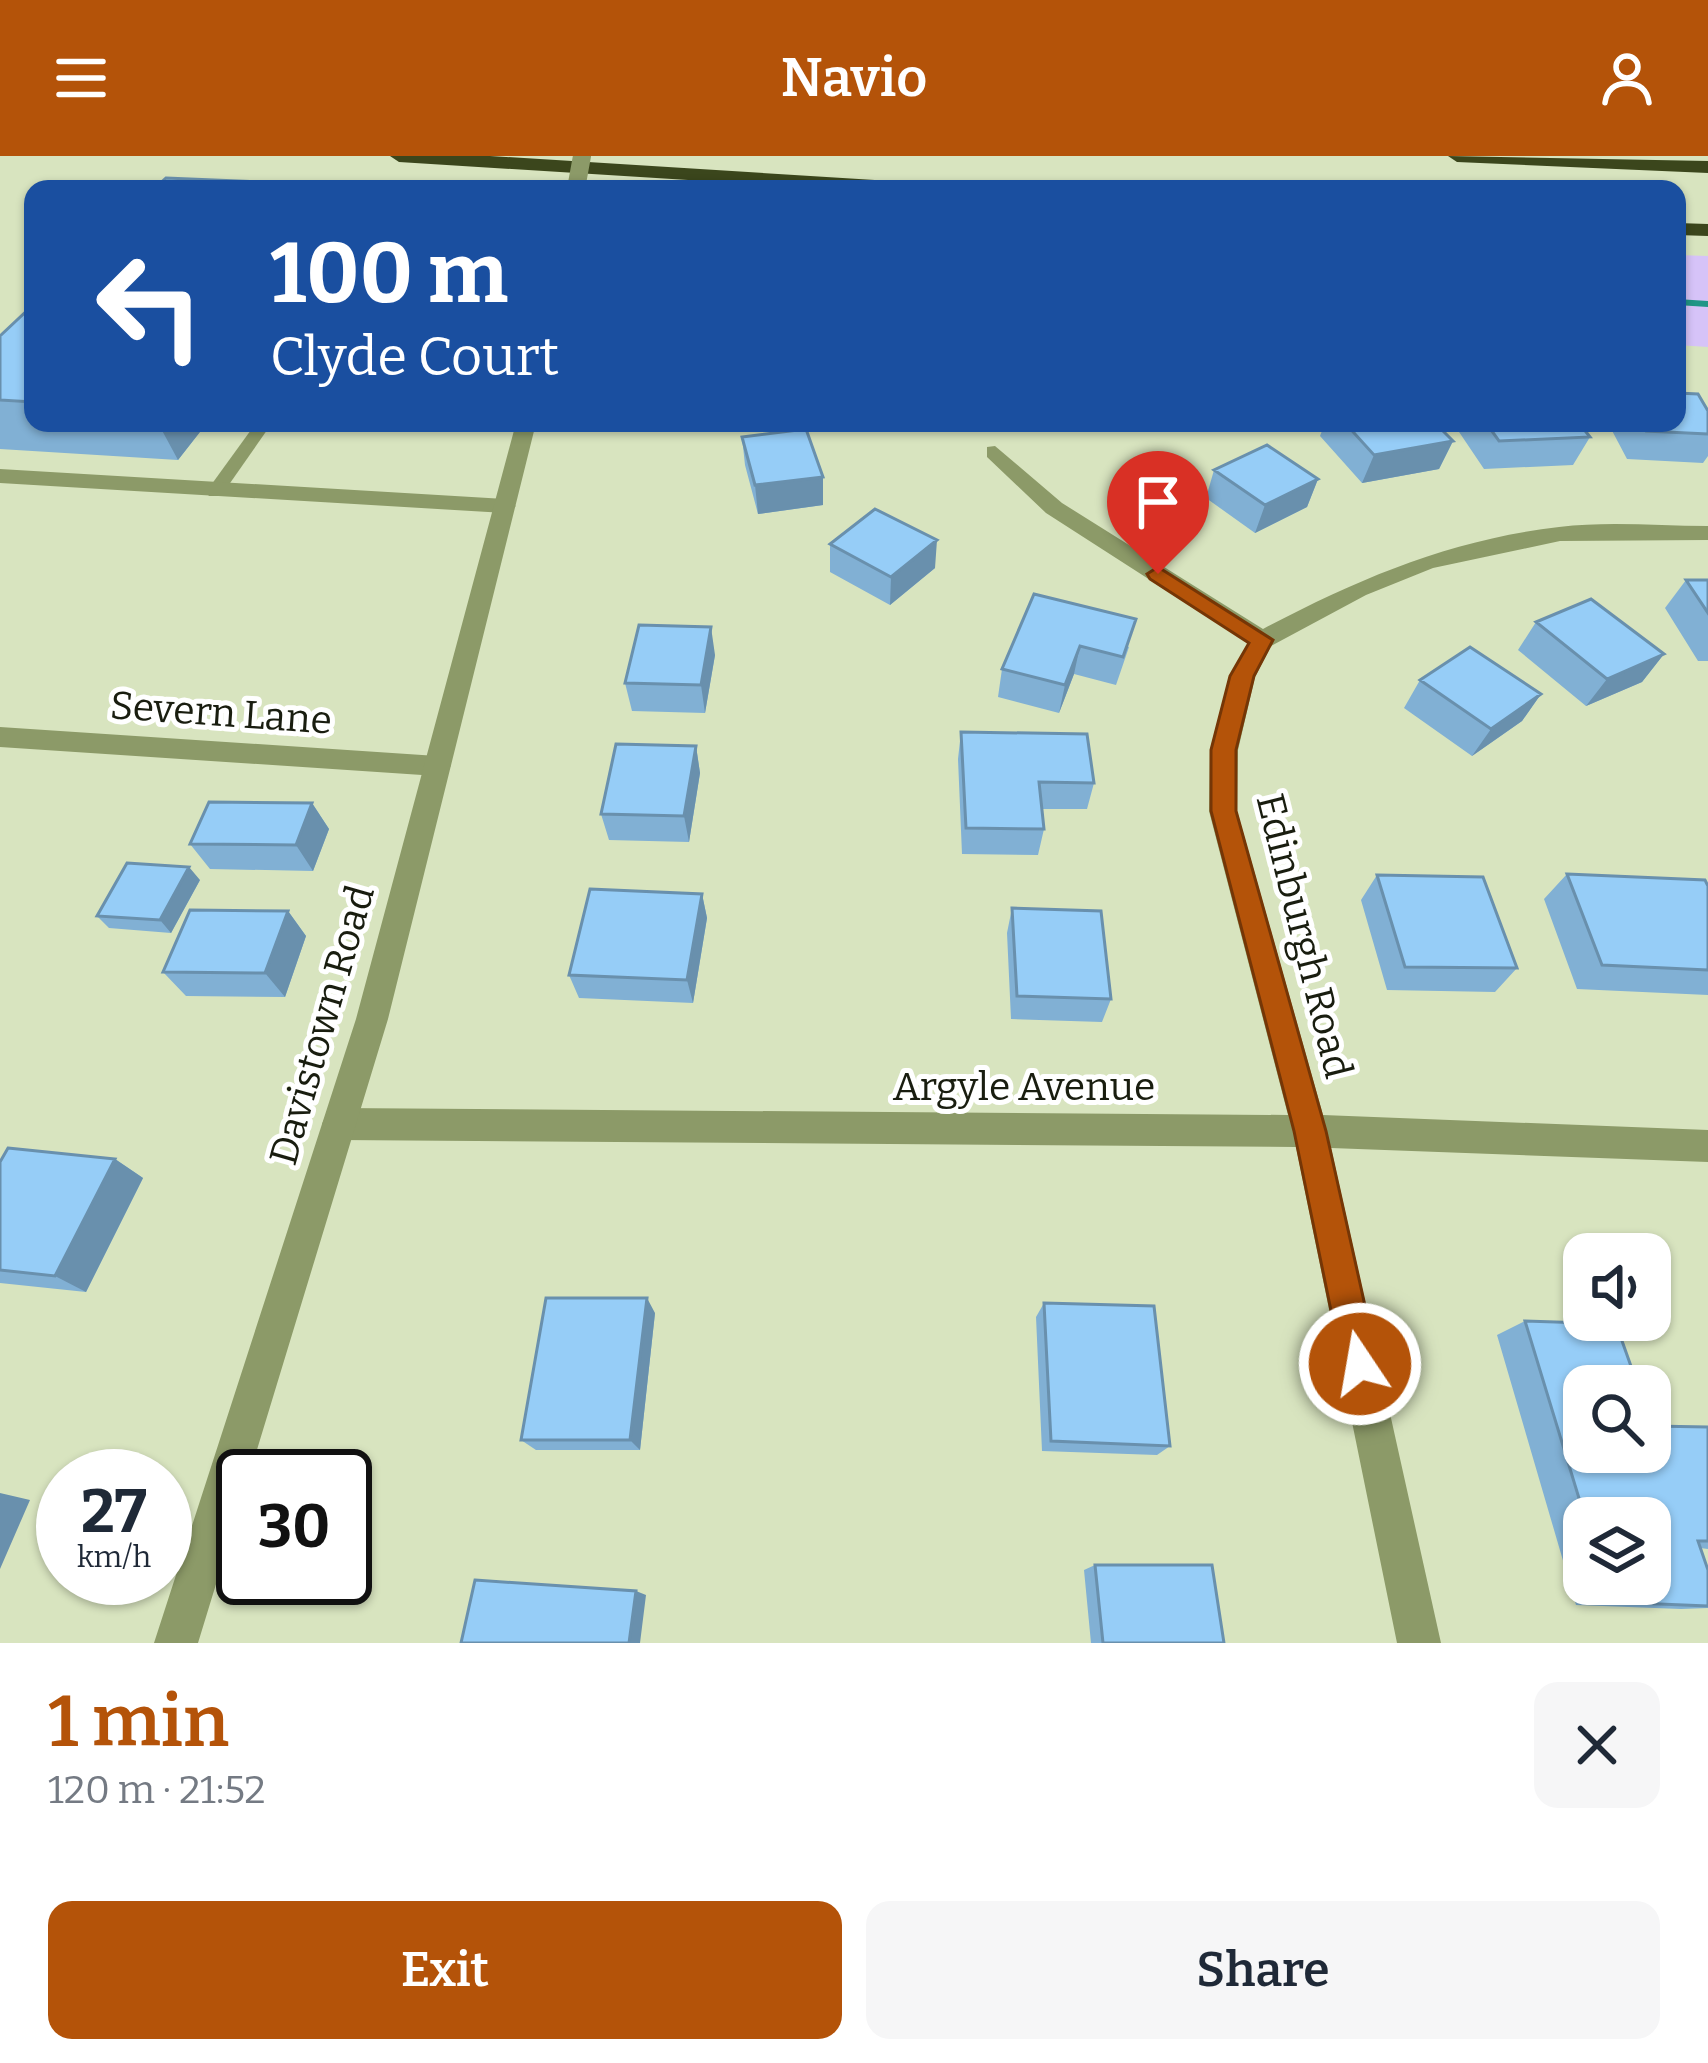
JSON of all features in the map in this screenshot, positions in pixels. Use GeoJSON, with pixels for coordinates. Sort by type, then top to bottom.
{"type":"FeatureCollection","features":[{"type":"Feature","properties":{"kind":"highway"},"geometry":{"type":"LineString","coordinates":[[399,156],[780,180]]}},
{"type":"Feature","properties":{"kind":"highway"},"geometry":{"type":"LineString","coordinates":[[1457,156],[1708,167]]}},
{"type":"Feature","properties":{"kind":"street","name":"Davistown Road"},"geometry":{"type":"LineString","coordinates":[[176,1643],[339,1124],[524,432]]}},
{"type":"Feature","properties":{"kind":"street"},"geometry":{"type":"LineString","coordinates":[[995,452],[1054,508],[1262,640],[1358,589],[1427,562],[1560,534],[1708,533]]}},
{"type":"Feature","properties":{"kind":"street"},"geometry":{"type":"LineString","coordinates":[[0,476],[505,506]]}},
{"type":"Feature","properties":{"kind":"street","name":"Edinburgh Road"},"geometry":{"type":"LineString","coordinates":[[1262,640],[1242,676],[1224,750],[1223,811],[1310,1131],[1419,1643]]}},
{"type":"Feature","properties":{"kind":"street","name":"Severn Lane"},"geometry":{"type":"LineString","coordinates":[[0,737],[437,766]]}},
{"type":"Feature","properties":{"kind":"street","name":"Argyle Avenue"},"geometry":{"type":"LineString","coordinates":[[339,1124],[1310,1131],[1708,1146]]}},
{"type":"Feature","properties":{"kind":"lane"},"geometry":{"type":"LineString","coordinates":[[215,492],[258,432]]}},
{"type":"Feature","properties":{"kind":"shaded area"},"geometry":{"type":"Polygon","coordinates":[[[1686,255],[1708,256],[1708,347],[1686,346],[1686,255]]]}},
{"type":"Feature","properties":{"kind":"building"},"geometry":{"type":"Polygon","coordinates":[[[24,313],[24,401],[0,400],[0,336],[24,313]]]}},
{"type":"Feature","properties":{"kind":"building"},"geometry":{"type":"Polygon","coordinates":[[[1686,393],[1698,394],[1708,411],[1708,434],[1667,432],[1686,432],[1686,393]]]}},
{"type":"Feature","properties":{"kind":"building"},"geometry":{"type":"Polygon","coordinates":[[[807,432],[823,477],[755,485],[742,437],[807,432]]]}},
{"type":"Feature","properties":{"kind":"building"},"geometry":{"type":"Polygon","coordinates":[[[1353,432],[1444,432],[1453,441],[1374,455],[1353,432]]]}},
{"type":"Feature","properties":{"kind":"building"},"geometry":{"type":"Polygon","coordinates":[[[1492,432],[1586,432],[1590,437],[1499,441],[1492,432]]]}},
{"type":"Feature","properties":{"kind":"building"},"geometry":{"type":"Polygon","coordinates":[[[1267,445],[1318,479],[1265,505],[1214,470],[1267,445]]]}},
{"type":"Feature","properties":{"kind":"building"},"geometry":{"type":"Polygon","coordinates":[[[875,509],[937,540],[891,577],[830,544],[875,509]]]}},
{"type":"Feature","properties":{"kind":"building"},"geometry":{"type":"Polygon","coordinates":[[[1686,580],[1708,580],[1708,613],[1686,580]]]}},
{"type":"Feature","properties":{"kind":"building"},"geometry":{"type":"Polygon","coordinates":[[[1034,594],[1136,619],[1123,657],[1080,646],[1065,685],[1002,669],[1034,594]]]}},
{"type":"Feature","properties":{"kind":"building"},"geometry":{"type":"Polygon","coordinates":[[[1591,599],[1664,654],[1607,679],[1536,622],[1591,599]]]}},
{"type":"Feature","properties":{"kind":"building"},"geometry":{"type":"Polygon","coordinates":[[[639,625],[711,627],[701,685],[625,683],[639,625]]]}},
{"type":"Feature","properties":{"kind":"building"},"geometry":{"type":"Polygon","coordinates":[[[1470,647],[1541,694],[1491,729],[1420,680],[1470,647]]]}},
{"type":"Feature","properties":{"kind":"building"},"geometry":{"type":"Polygon","coordinates":[[[961,732],[1087,734],[1094,783],[1039,782],[1044,829],[966,828],[961,732]]]}},
{"type":"Feature","properties":{"kind":"building"},"geometry":{"type":"Polygon","coordinates":[[[616,744],[696,746],[684,816],[601,814],[616,744]]]}},
{"type":"Feature","properties":{"kind":"building"},"geometry":{"type":"Polygon","coordinates":[[[209,802],[312,803],[296,845],[190,844],[209,802]]]}},
{"type":"Feature","properties":{"kind":"building"},"geometry":{"type":"Polygon","coordinates":[[[127,863],[189,867],[160,920],[97,916],[127,863]]]}},
{"type":"Feature","properties":{"kind":"building"},"geometry":{"type":"Polygon","coordinates":[[[1567,874],[1705,880],[1708,970],[1602,965],[1567,874]]]}},
{"type":"Feature","properties":{"kind":"building"},"geometry":{"type":"Polygon","coordinates":[[[1377,875],[1483,877],[1517,968],[1405,967],[1377,875]]]}},
{"type":"Feature","properties":{"kind":"building"},"geometry":{"type":"Polygon","coordinates":[[[590,889],[702,894],[687,980],[569,975],[590,889]]]}},
{"type":"Feature","properties":{"kind":"building"},"geometry":{"type":"Polygon","coordinates":[[[1012,908],[1101,911],[1111,999],[1017,996],[1012,908]]]}},
{"type":"Feature","properties":{"kind":"building"},"geometry":{"type":"Polygon","coordinates":[[[190,910],[288,911],[265,973],[163,972],[190,910]]]}},
{"type":"Feature","properties":{"kind":"building"},"geometry":{"type":"Polygon","coordinates":[[[8,1148],[115,1159],[55,1276],[0,1270],[0,1162],[8,1148]]]}},
{"type":"Feature","properties":{"kind":"building"},"geometry":{"type":"Polygon","coordinates":[[[546,1298],[647,1298],[630,1440],[521,1440],[546,1298]]]}},
{"type":"Feature","properties":{"kind":"building"},"geometry":{"type":"Polygon","coordinates":[[[1044,1303],[1154,1306],[1170,1446],[1051,1441],[1044,1303]]]}},
{"type":"Feature","properties":{"kind":"building"},"geometry":{"type":"Polygon","coordinates":[[[1525,1321],[1563,1322],[1563,1341],[1622,1341],[1631,1365],[1563,1365],[1563,1446],[1525,1321]]]}},
{"type":"Feature","properties":{"kind":"building"},"geometry":{"type":"Polygon","coordinates":[[[1671,1426],[1708,1427],[1708,1541],[1698,1541],[1708,1570],[1708,1606],[1671,1604],[1671,1497],[1579,1497],[1571,1473],[1671,1473],[1671,1426]]]}},
{"type":"Feature","properties":{"kind":"building"},"geometry":{"type":"Polygon","coordinates":[[[1095,1565],[1212,1565],[1224,1643],[1103,1643],[1095,1565]]]}},
{"type":"Feature","properties":{"kind":"building"},"geometry":{"type":"Polygon","coordinates":[[[475,1580],[636,1591],[629,1643],[461,1643],[475,1580]]]}},
{"type":"Feature","properties":{"kind":"waterway"},"geometry":{"type":"LineString","coordinates":[[1686,303],[1708,304]]}},
{"type":"Feature","properties":{"kind":"route"},"geometry":{"type":"LineString","coordinates":[[1158,574],[1262,640],[1242,676],[1224,750],[1223,811],[1310,1131],[1360,1364]]}}]}
